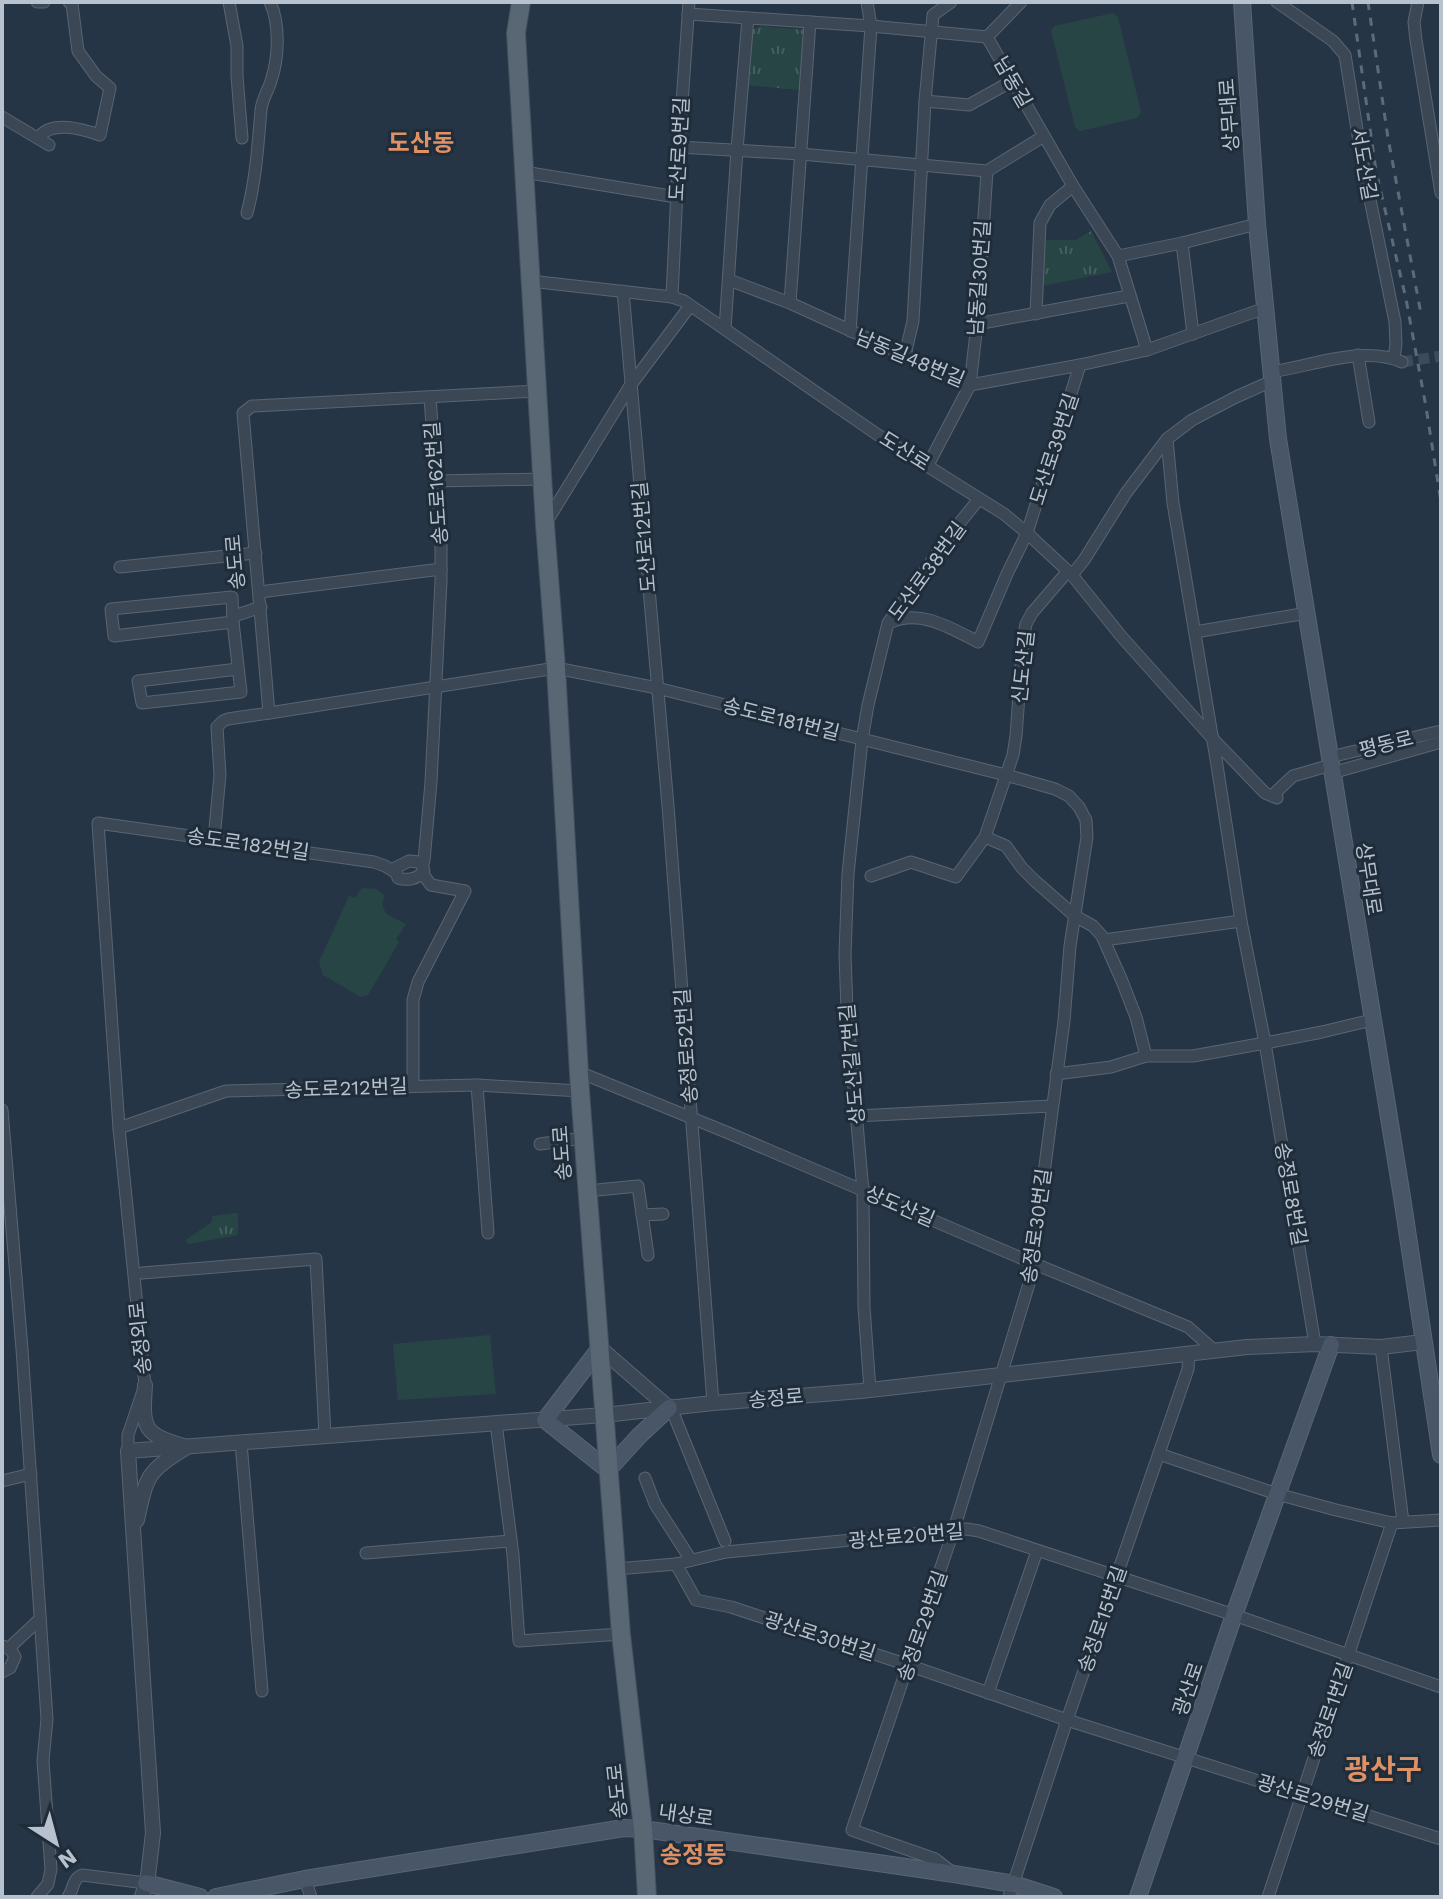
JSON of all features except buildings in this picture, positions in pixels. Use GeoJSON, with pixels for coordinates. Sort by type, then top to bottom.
{"type":"FeatureCollection","features":[{"type":"Feature","properties":{"kind":"main road","name":"송도로"},"geometry":{"type":"LineString","coordinates":[[521,2],[516,33],[579,1082],[621,1634],[643,1829],[647,1897]]}},
{"type":"Feature","properties":{"kind":"main road","name":"상무대로"},"geometry":{"type":"LineString","coordinates":[[1242,2],[1257,224],[1278,439],[1423,1342],[1435,1387],[1441,1455]]}},
{"type":"Feature","properties":{"kind":"main road","name":"광산로"},"geometry":{"type":"LineString","coordinates":[[1138,1897],[1277,1494],[1323,1345]]}},
{"type":"Feature","properties":{"kind":"main road"},"geometry":{"type":"LineString","coordinates":[[600,1348],[545,1420],[608,1470],[670,1408]]}},
{"type":"Feature","properties":{"kind":"main road","name":"내상로"},"geometry":{"type":"LineString","coordinates":[[216,1897],[305,1879],[624,1828],[954,1874],[1012,1891],[1054,1897]]}},
{"type":"Feature","properties":{"kind":"main road"},"geometry":{"type":"LineString","coordinates":[[144,1890],[200,1897]]}},
{"type":"Feature","properties":{"kind":"street"},"geometry":{"type":"LineString","coordinates":[[37,2],[44,2]]}},
{"type":"Feature","properties":{"kind":"street"},"geometry":{"type":"LineString","coordinates":[[2,117],[44,141],[41,133],[59,128],[78,128],[100,135],[110,88],[96,76],[78,51],[72,4],[69,2]]}},
{"type":"Feature","properties":{"kind":"street"},"geometry":{"type":"LineString","coordinates":[[229,2],[237,46],[242,138]]}},
{"type":"Feature","properties":{"kind":"street"},"geometry":{"type":"LineString","coordinates":[[247,213],[252,195],[263,99],[275,63],[276,16],[270,2]]}},
{"type":"Feature","properties":{"kind":"street"},"geometry":{"type":"LineString","coordinates":[[850,331],[871,26],[867,2]]}},
{"type":"Feature","properties":{"kind":"street"},"geometry":{"type":"LineString","coordinates":[[905,355],[913,321],[933,15],[951,2]]}},
{"type":"Feature","properties":{"kind":"street"},"geometry":{"type":"LineString","coordinates":[[987,37],[1021,2]]}},
{"type":"Feature","properties":{"kind":"street","name":"서도산길"},"geometry":{"type":"LineString","coordinates":[[1277,2],[1333,41],[1345,55],[1362,160],[1395,322],[1398,360]]}},
{"type":"Feature","properties":{"kind":"street"},"geometry":{"type":"LineString","coordinates":[[1418,2],[1414,19],[1419,63],[1441,193]]}},
{"type":"Feature","properties":{"kind":"street","name":"남동길"},"geometry":{"type":"LineString","coordinates":[[688,8],[748,18],[987,37],[1073,186],[1118,256],[1147,350]]}},
{"type":"Feature","properties":{"kind":"street","name":"도산로9번길"},"geometry":{"type":"LineString","coordinates":[[672,297],[688,8]]}},
{"type":"Feature","properties":{"kind":"street"},"geometry":{"type":"LineString","coordinates":[[725,329],[748,18]]}},
{"type":"Feature","properties":{"kind":"street"},"geometry":{"type":"LineString","coordinates":[[790,303],[810,22]]}},
{"type":"Feature","properties":{"kind":"street"},"geometry":{"type":"LineString","coordinates":[[925,101],[969,105],[1012,81]]}},
{"type":"Feature","properties":{"kind":"street"},"geometry":{"type":"LineString","coordinates":[[679,147],[801,154],[987,171],[1044,136]]}},
{"type":"Feature","properties":{"kind":"street","name":"남동길30번길"},"geometry":{"type":"LineString","coordinates":[[970,385],[987,171]]}},
{"type":"Feature","properties":{"kind":"street"},"geometry":{"type":"LineString","coordinates":[[524,172],[676,197]]}},
{"type":"Feature","properties":{"kind":"street"},"geometry":{"type":"LineString","coordinates":[[1036,314],[1040,223],[1050,205],[1073,186]]}},
{"type":"Feature","properties":{"kind":"street"},"geometry":{"type":"LineString","coordinates":[[1118,256],[1257,224]]}},
{"type":"Feature","properties":{"kind":"street"},"geometry":{"type":"LineString","coordinates":[[1182,243],[1193,334],[1265,308]]}},
{"type":"Feature","properties":{"kind":"street","name":"남동길48번길"},"geometry":{"type":"LineString","coordinates":[[729,280],[790,303],[970,385],[1147,350],[1193,334]]}},
{"type":"Feature","properties":{"kind":"street","name":"도산로"},"geometry":{"type":"LineString","coordinates":[[530,281],[672,297],[690,306],[878,435],[1004,514],[1027,533],[1070,573],[1121,636],[1265,793],[1277,798],[1276,792],[1293,776],[1331,765]]}},
{"type":"Feature","properties":{"kind":"street","name":"도산로12번길"},"geometry":{"type":"LineString","coordinates":[[623,291],[657,688]]}},
{"type":"Feature","properties":{"kind":"street"},"geometry":{"type":"LineString","coordinates":[[977,324],[1129,296]]}},
{"type":"Feature","properties":{"kind":"street"},"geometry":{"type":"LineString","coordinates":[[545,525],[630,386],[690,306]]}},
{"type":"Feature","properties":{"kind":"street","name":"신도산길"},"geometry":{"type":"LineString","coordinates":[[1006,775],[1016,736],[1026,624],[1032,613],[1084,560],[1126,493],[1167,439],[1192,420],[1272,377],[1358,355],[1375,354],[1398,360]]}},
{"type":"Feature","properties":{"kind":"street"},"geometry":{"type":"LineString","coordinates":[[1358,355],[1369,422]]}},
{"type":"Feature","properties":{"kind":"street","name":"도산로39번길"},"geometry":{"type":"LineString","coordinates":[[888,623],[905,617],[929,620],[978,642],[1027,533],[1080,365]]}},
{"type":"Feature","properties":{"kind":"street"},"geometry":{"type":"LineString","coordinates":[[928,465],[970,385]]}},
{"type":"Feature","properties":{"kind":"street","name":"송도로"},"geometry":{"type":"LineString","coordinates":[[269,713],[243,413],[252,406],[537,391]]}},
{"type":"Feature","properties":{"kind":"street","name":"송도로162번길"},"geometry":{"type":"LineString","coordinates":[[430,398],[441,569]]}},
{"type":"Feature","properties":{"kind":"street"},"geometry":{"type":"LineString","coordinates":[[1167,439],[1173,503],[1212,738]]}},
{"type":"Feature","properties":{"kind":"street"},"geometry":{"type":"LineString","coordinates":[[435,481],[542,479]]}},
{"type":"Feature","properties":{"kind":"street","name":"도산로38번길"},"geometry":{"type":"LineString","coordinates":[[862,740],[888,623],[979,499]]}},
{"type":"Feature","properties":{"kind":"street"},"geometry":{"type":"LineString","coordinates":[[120,567],[256,553]]}},
{"type":"Feature","properties":{"kind":"street"},"geometry":{"type":"LineString","coordinates":[[260,592],[441,569],[431,782],[422,869],[431,885],[465,891],[418,982],[413,1000],[413,1086]]}},
{"type":"Feature","properties":{"kind":"street"},"geometry":{"type":"LineString","coordinates":[[238,669],[138,681],[142,703],[241,692],[233,618],[232,597],[111,609],[114,636],[233,618],[261,607]]}},
{"type":"Feature","properties":{"kind":"street"},"geometry":{"type":"LineString","coordinates":[[1195,632],[1307,613]]}},
{"type":"Feature","properties":{"kind":"street"},"geometry":{"type":"LineString","coordinates":[[214,839],[220,775],[217,727],[223,721],[556,668]]}},
{"type":"Feature","properties":{"kind":"street","name":"송도로181번길"},"geometry":{"type":"LineString","coordinates":[[556,668],[657,688],[1006,775],[1065,794],[1079,807]]}},
{"type":"Feature","properties":{"kind":"street","name":"송정로52번길"},"geometry":{"type":"LineString","coordinates":[[657,688],[713,1403]]}},
{"type":"Feature","properties":{"kind":"street","name":"평동로"},"geometry":{"type":"LineString","coordinates":[[1331,765],[1441,731]]}},
{"type":"Feature","properties":{"kind":"street","name":"송정로8번길"},"geometry":{"type":"LineString","coordinates":[[1212,738],[1241,921],[1323,1345]]}},
{"type":"Feature","properties":{"kind":"street","name":"상도산길7번길"},"geometry":{"type":"LineString","coordinates":[[862,740],[845,935],[847,1010],[863,1191],[864,1307],[870,1390]]}},
{"type":"Feature","properties":{"kind":"street","name":"평동로"},"geometry":{"type":"LineString","coordinates":[[1331,765],[1441,742]]}},
{"type":"Feature","properties":{"kind":"street"},"geometry":{"type":"LineString","coordinates":[[871,876],[911,862],[956,877],[985,837],[1006,775]]}},
{"type":"Feature","properties":{"kind":"street","name":"송정로30번길"},"geometry":{"type":"LineString","coordinates":[[1003,1375],[1035,1264],[1036,1234],[1087,837],[1086,820],[1079,807]]}},
{"type":"Feature","properties":{"kind":"street","name":"송도로182번길"},"geometry":{"type":"LineString","coordinates":[[98,823],[374,862],[395,872],[401,863],[414,861],[422,869]]}},
{"type":"Feature","properties":{"kind":"street","name":"송정외로"},"geometry":{"type":"LineString","coordinates":[[98,823],[119,1128],[145,1385],[128,1435],[153,1833],[144,1890]]}},
{"type":"Feature","properties":{"kind":"street"},"geometry":{"type":"LineString","coordinates":[[985,837],[1006,846],[1029,874],[1075,916],[1093,926],[1104,940],[1136,1017],[1146,1056]]}},
{"type":"Feature","properties":{"kind":"street"},"geometry":{"type":"LineString","coordinates":[[1104,940],[1241,921]]}},
{"type":"Feature","properties":{"kind":"street"},"geometry":{"type":"LineString","coordinates":[[1056,1074],[1111,1067],[1146,1056],[1193,1056],[1372,1020]]}},
{"type":"Feature","properties":{"kind":"street","name":"송도로212번길"},"geometry":{"type":"LineString","coordinates":[[119,1128],[226,1091],[579,1082]]}},
{"type":"Feature","properties":{"kind":"street","name":"상도산길"},"geometry":{"type":"LineString","coordinates":[[579,1082],[691,1117],[1188,1327],[1214,1350]]}},
{"type":"Feature","properties":{"kind":"street"},"geometry":{"type":"LineString","coordinates":[[477,1085],[488,1233]]}},
{"type":"Feature","properties":{"kind":"street"},"geometry":{"type":"LineString","coordinates":[[856,1116],[1052,1106]]}},
{"type":"Feature","properties":{"kind":"street"},"geometry":{"type":"LineString","coordinates":[[2,1110],[11,1199],[47,1719],[43,1761],[51,1869],[48,1884],[37,1897]]}},
{"type":"Feature","properties":{"kind":"street"},"geometry":{"type":"LineString","coordinates":[[540,1144],[583,1138]]}},
{"type":"Feature","properties":{"kind":"street"},"geometry":{"type":"LineString","coordinates":[[587,1191],[638,1186],[648,1255]]}},
{"type":"Feature","properties":{"kind":"street"},"geometry":{"type":"LineString","coordinates":[[642,1215],[663,1214]]}},
{"type":"Feature","properties":{"kind":"street"},"geometry":{"type":"LineString","coordinates":[[142,1273],[316,1259],[325,1436]]}},
{"type":"Feature","properties":{"kind":"street","name":"송정로"},"geometry":{"type":"LineString","coordinates":[[128,1451],[604,1415],[870,1390],[1214,1350],[1274,1345],[1381,1347],[1423,1342]]}},
{"type":"Feature","properties":{"kind":"street","name":"송정로1번길"},"geometry":{"type":"LineString","coordinates":[[1268,1897],[1348,1655],[1398,1522],[1381,1347]]}},
{"type":"Feature","properties":{"kind":"street"},"geometry":{"type":"LineString","coordinates":[[600,1348],[670,1408],[725,1541]]}},
{"type":"Feature","properties":{"kind":"street","name":"송정로15번길"},"geometry":{"type":"LineString","coordinates":[[1012,1891],[1067,1720],[1188,1369],[1189,1353]]}},
{"type":"Feature","properties":{"kind":"street","name":"송정로29번길"},"geometry":{"type":"LineString","coordinates":[[954,1874],[935,1859],[852,1830],[1003,1375]]}},
{"type":"Feature","properties":{"kind":"street"},"geometry":{"type":"LineString","coordinates":[[145,1385],[143,1413],[147,1426],[158,1438],[187,1447]]}},
{"type":"Feature","properties":{"kind":"street"},"geometry":{"type":"LineString","coordinates":[[496,1423],[511,1541],[519,1641],[621,1634]]}},
{"type":"Feature","properties":{"kind":"street"},"geometry":{"type":"LineString","coordinates":[[241,1443],[262,1691]]}},
{"type":"Feature","properties":{"kind":"street"},"geometry":{"type":"LineString","coordinates":[[133,1540],[146,1482],[155,1468],[187,1447]]}},
{"type":"Feature","properties":{"kind":"street"},"geometry":{"type":"LineString","coordinates":[[1159,1454],[1277,1494],[1398,1522],[1441,1520]]}},
{"type":"Feature","properties":{"kind":"street"},"geometry":{"type":"LineString","coordinates":[[2,1481],[31,1474]]}},
{"type":"Feature","properties":{"kind":"street"},"geometry":{"type":"LineString","coordinates":[[645,1478],[655,1504],[691,1560]]}},
{"type":"Feature","properties":{"kind":"street","name":"광산로20번길"},"geometry":{"type":"LineString","coordinates":[[616,1569],[676,1564],[726,1552],[967,1529],[1234,1615],[1441,1687]]}},
{"type":"Feature","properties":{"kind":"street"},"geometry":{"type":"LineString","coordinates":[[366,1553],[511,1541]]}},
{"type":"Feature","properties":{"kind":"street"},"geometry":{"type":"LineString","coordinates":[[988,1693],[1037,1551]]}},
{"type":"Feature","properties":{"kind":"street","name":"광산로30번길"},"geometry":{"type":"LineString","coordinates":[[676,1564],[696,1600],[731,1607],[1185,1758]]}},
{"type":"Feature","properties":{"kind":"street"},"geometry":{"type":"LineString","coordinates":[[2,1672],[10,1668],[14,1661],[14,1653],[6,1647],[40,1619]]}},
{"type":"Feature","properties":{"kind":"street","name":"광산로29번길"},"geometry":{"type":"LineString","coordinates":[[1185,1758],[1441,1839]]}},
{"type":"Feature","properties":{"kind":"street"},"geometry":{"type":"LineString","coordinates":[[68,1897],[76,1878],[82,1875],[144,1890]]}},
{"type":"Feature","properties":{"kind":"street"},"geometry":{"type":"LineString","coordinates":[[305,1879],[311,1897]]}},
{"type":"Feature","properties":{"kind":"green space"},"geometry":{"type":"Polygon","coordinates":[[[1113,13],[1118,17],[1141,112],[1137,118],[1080,131],[1075,127],[1051,31],[1054,26],[1113,13]]]}},
{"type":"Feature","properties":{"kind":"green space"},"geometry":{"type":"Polygon","coordinates":[[[760,26],[807,30],[801,90],[746,85],[751,31],[760,26]]]}},
{"type":"Feature","properties":{"kind":"green space"},"geometry":{"type":"Polygon","coordinates":[[[1091,231],[1112,272],[1041,286],[1041,240],[1076,240],[1091,231]]]}},
{"type":"Feature","properties":{"kind":"green space"},"geometry":{"type":"Polygon","coordinates":[[[362,888],[376,889],[385,896],[382,904],[386,914],[406,924],[368,995],[361,997],[323,975],[319,962],[349,896],[355,898],[362,888]]]}},
{"type":"Feature","properties":{"kind":"green space"},"geometry":{"type":"Polygon","coordinates":[[[238,1213],[238,1235],[188,1244],[186,1240],[212,1222],[212,1216],[238,1213]]]}},
{"type":"Feature","properties":{"kind":"green space"},"geometry":{"type":"Polygon","coordinates":[[[490,1335],[496,1394],[398,1400],[393,1344],[490,1335]]]}},
{"type":"Feature","properties":{"kind":"tunnel"},"geometry":{"type":"LineString","coordinates":[[1402,362],[1441,356]]}},
{"type":"Feature","properties":{"kind":"railway"},"geometry":{"type":"LineString","coordinates":[[1352,2],[1376,171],[1406,299],[1441,502]]}},
{"type":"Feature","properties":{"kind":"railway"},"geometry":{"type":"LineString","coordinates":[[1368,2],[1388,138],[1421,314]]}},
{"type":"Feature","properties":{"kind":"district","name":"도산동"},"geometry":{"type":"Point","coordinates":[421,143]}},
{"type":"Feature","properties":{"kind":"district","name":"광산구"},"geometry":{"type":"Point","coordinates":[1383,1769]}},
{"type":"Feature","properties":{"kind":"district","name":"송정동"},"geometry":{"type":"Point","coordinates":[693,1855]}}]}
